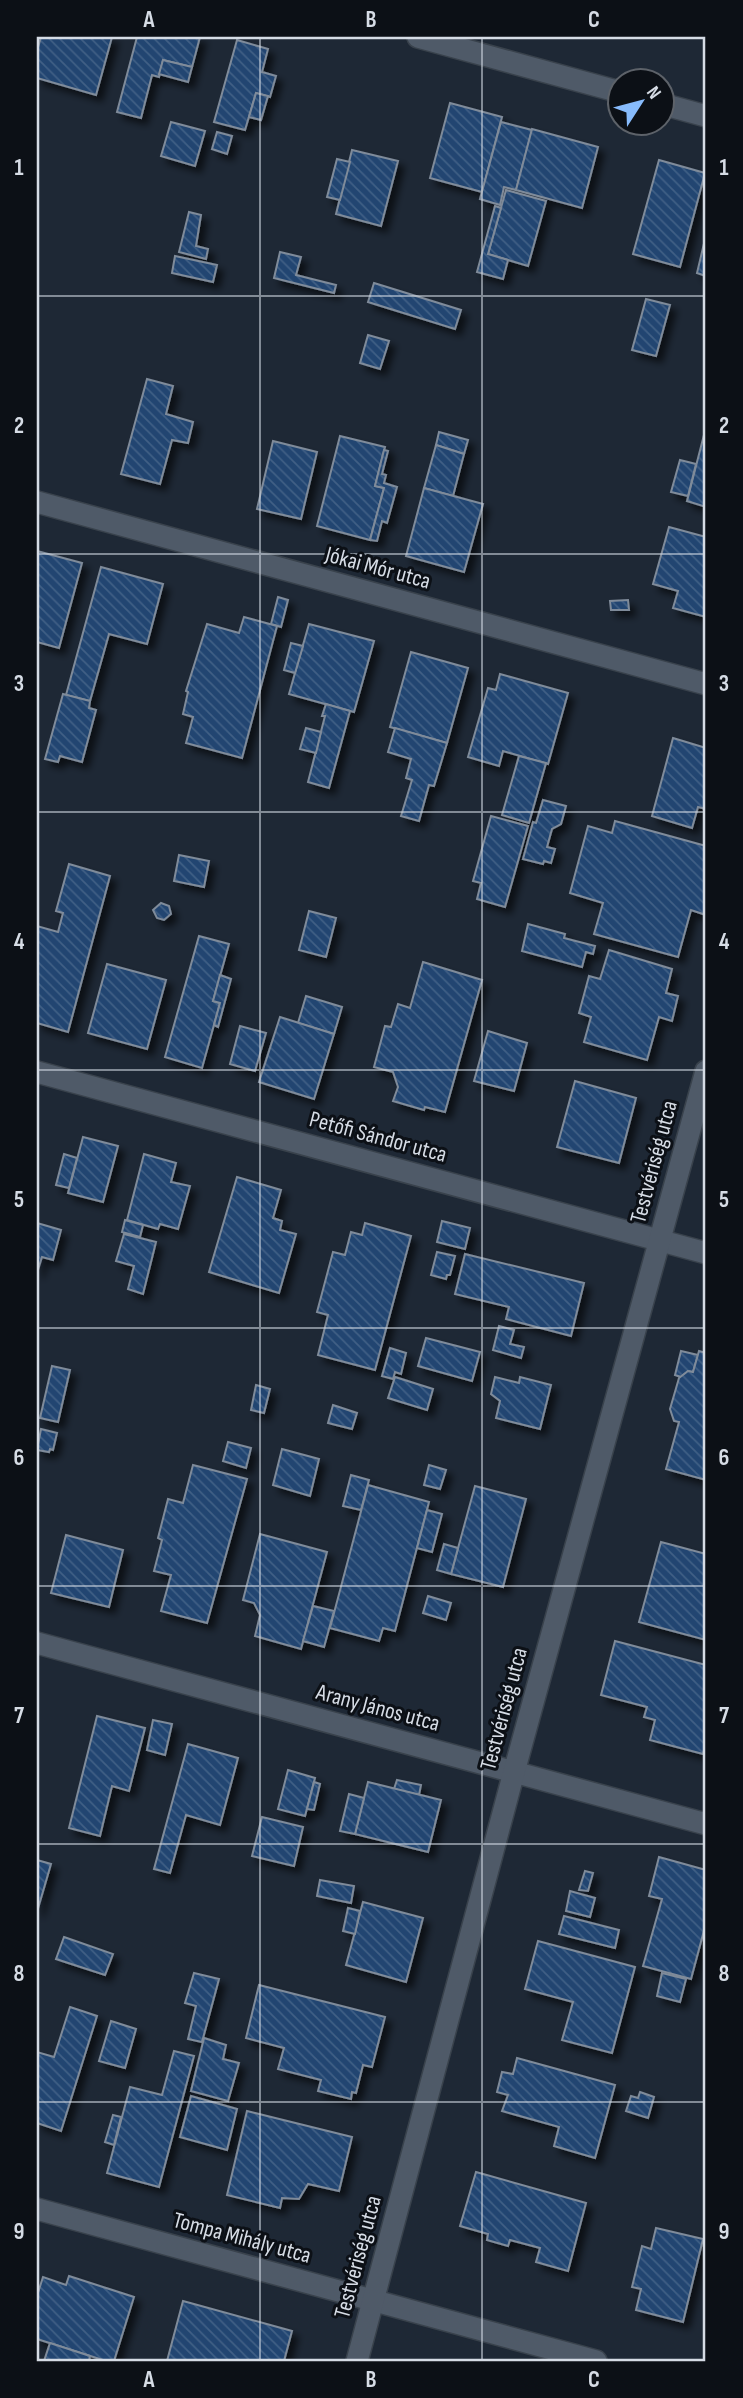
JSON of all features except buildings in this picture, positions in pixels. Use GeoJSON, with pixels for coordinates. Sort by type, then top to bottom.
{"type":"FeatureCollection","features":[{"type":"Feature","properties":{"kind":"street"},"geometry":{"type":"LineString","coordinates":[[418,37],[606,88]]}},
{"type":"Feature","properties":{"kind":"street"},"geometry":{"type":"LineString","coordinates":[[676,108],[706,116]]}},
{"type":"Feature","properties":{"kind":"street","name":"Jókai Mór utca"},"geometry":{"type":"LineString","coordinates":[[37,502],[706,684]]}},
{"type":"Feature","properties":{"kind":"street","name":"Testvériség utca"},"geometry":{"type":"LineString","coordinates":[[357,2361],[514,1772],[706,1071]]}},
{"type":"Feature","properties":{"kind":"street","name":"Petőfi Sándor utca"},"geometry":{"type":"LineString","coordinates":[[37,1072],[706,1253]]}},
{"type":"Feature","properties":{"kind":"street","name":"Arany János utca"},"geometry":{"type":"LineString","coordinates":[[37,1643],[706,1824]]}},
{"type":"Feature","properties":{"kind":"street","name":"Tompa Mihály utca"},"geometry":{"type":"LineString","coordinates":[[37,2209],[596,2361]]}}]}
